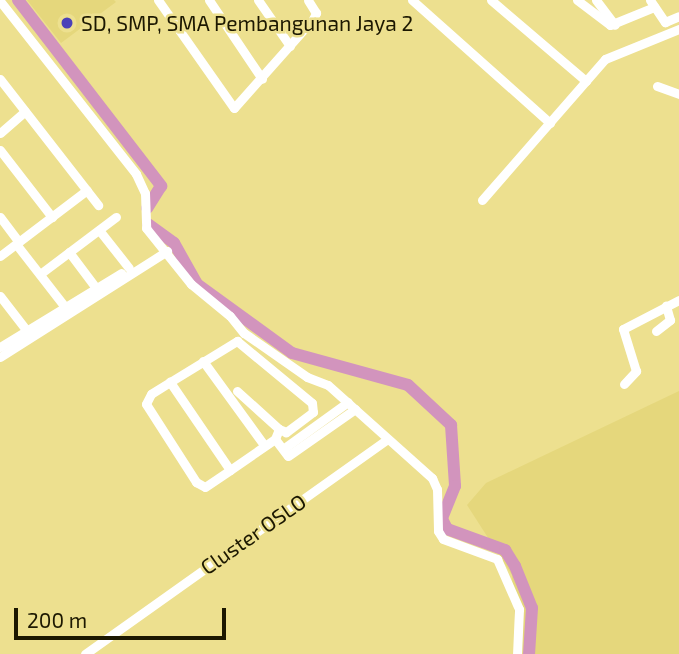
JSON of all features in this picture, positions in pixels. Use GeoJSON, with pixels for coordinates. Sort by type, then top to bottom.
{"type":"FeatureCollection","features":[{"type":"Feature","properties":{"kind":"street"},"geometry":{"type":"LineString","coordinates":[[158,0],[231,107],[240,105],[315,16],[307,0]]}},
{"type":"Feature","properties":{"kind":"street"},"geometry":{"type":"LineString","coordinates":[[209,0],[262,79]]}},
{"type":"Feature","properties":{"kind":"street"},"geometry":{"type":"LineString","coordinates":[[258,0],[290,46]]}},
{"type":"Feature","properties":{"kind":"street"},"geometry":{"type":"LineString","coordinates":[[412,0],[550,123]]}},
{"type":"Feature","properties":{"kind":"street"},"geometry":{"type":"LineString","coordinates":[[491,0],[586,81]]}},
{"type":"Feature","properties":{"kind":"street"},"geometry":{"type":"LineString","coordinates":[[577,0],[608,25],[615,25],[652,3],[665,22],[679,16]]}},
{"type":"Feature","properties":{"kind":"street"},"geometry":{"type":"LineString","coordinates":[[596,0],[615,25]]}},
{"type":"Feature","properties":{"kind":"street"},"geometry":{"type":"LineString","coordinates":[[0,1],[136,174],[145,193],[146,228],[191,284],[230,316],[244,333],[307,377],[328,385],[436,483],[440,535],[492,554],[501,565],[519,609],[517,654]]}},
{"type":"Feature","properties":{"kind":"street"},"geometry":{"type":"LineString","coordinates":[[482,200],[609,56],[679,29]]}},
{"type":"Feature","properties":{"kind":"street"},"geometry":{"type":"LineString","coordinates":[[0,80],[98,205]]}},
{"type":"Feature","properties":{"kind":"street"},"geometry":{"type":"LineString","coordinates":[[657,86],[679,94]]}},
{"type":"Feature","properties":{"kind":"street"},"geometry":{"type":"LineString","coordinates":[[0,132],[25,111]]}},
{"type":"Feature","properties":{"kind":"street"},"geometry":{"type":"LineString","coordinates":[[0,150],[4,163],[52,217]]}},
{"type":"Feature","properties":{"kind":"street"},"geometry":{"type":"LineString","coordinates":[[0,256],[87,190]]}},
{"type":"Feature","properties":{"kind":"street"},"geometry":{"type":"LineString","coordinates":[[0,217],[65,307]]}},
{"type":"Feature","properties":{"kind":"street"},"geometry":{"type":"LineString","coordinates":[[40,274],[116,217]]}},
{"type":"Feature","properties":{"kind":"street"},"geometry":{"type":"LineString","coordinates":[[0,347],[133,266],[99,230]]}},
{"type":"Feature","properties":{"kind":"street"},"geometry":{"type":"LineString","coordinates":[[0,357],[166,251]]}},
{"type":"Feature","properties":{"kind":"street"},"geometry":{"type":"LineString","coordinates":[[69,252],[96,288]]}},
{"type":"Feature","properties":{"kind":"street"},"geometry":{"type":"LineString","coordinates":[[0,296],[27,331]]}},
{"type":"Feature","properties":{"kind":"street"},"geometry":{"type":"LineString","coordinates":[[624,384],[636,371],[623,329],[679,300]]}},
{"type":"Feature","properties":{"kind":"street"},"geometry":{"type":"LineString","coordinates":[[656,331],[670,320],[666,306]]}},
{"type":"Feature","properties":{"kind":"street"},"geometry":{"type":"LineString","coordinates":[[237,391],[279,429],[286,432],[313,412],[312,403],[237,341],[203,361],[151,394],[146,404],[196,482],[205,487],[275,439],[279,429]]}},
{"type":"Feature","properties":{"kind":"street"},"geometry":{"type":"LineString","coordinates":[[203,361],[264,445]]}},
{"type":"Feature","properties":{"kind":"street"},"geometry":{"type":"LineString","coordinates":[[170,382],[230,470]]}},
{"type":"Feature","properties":{"kind":"street"},"geometry":{"type":"LineString","coordinates":[[275,439],[286,452],[351,406]]}},
{"type":"Feature","properties":{"kind":"street","name":"Cluster OSLO"},"geometry":{"type":"LineString","coordinates":[[85,654],[387,439]]}},
{"type":"Feature","properties":{"kind":"shaded area","name":"SD, SMP, SMA Pembangunan Jaya 2"},"geometry":{"type":"Polygon","coordinates":[[[27,0],[114,0],[116,2],[61,43],[27,0]]]}},
{"type":"Feature","properties":{"kind":"shaded area"},"geometry":{"type":"Polygon","coordinates":[[[679,391],[679,654],[517,654],[512,575],[467,505],[486,483],[679,391]]]}},
{"type":"Feature","properties":{"kind":"waterway"},"geometry":{"type":"LineString","coordinates":[[18,0],[161,186],[147,208]]}},
{"type":"Feature","properties":{"kind":"waterway"},"geometry":{"type":"LineString","coordinates":[[148,224],[174,243],[197,284],[292,353],[408,385],[451,425],[455,486],[442,519],[447,529],[505,550],[515,566],[532,608],[529,654]]}},
{"type":"Feature","properties":{"kind":"place","name":"SD, SMP, SMA Pembangunan Jaya 2"},"geometry":{"type":"Point","coordinates":[67,23]}}]}
